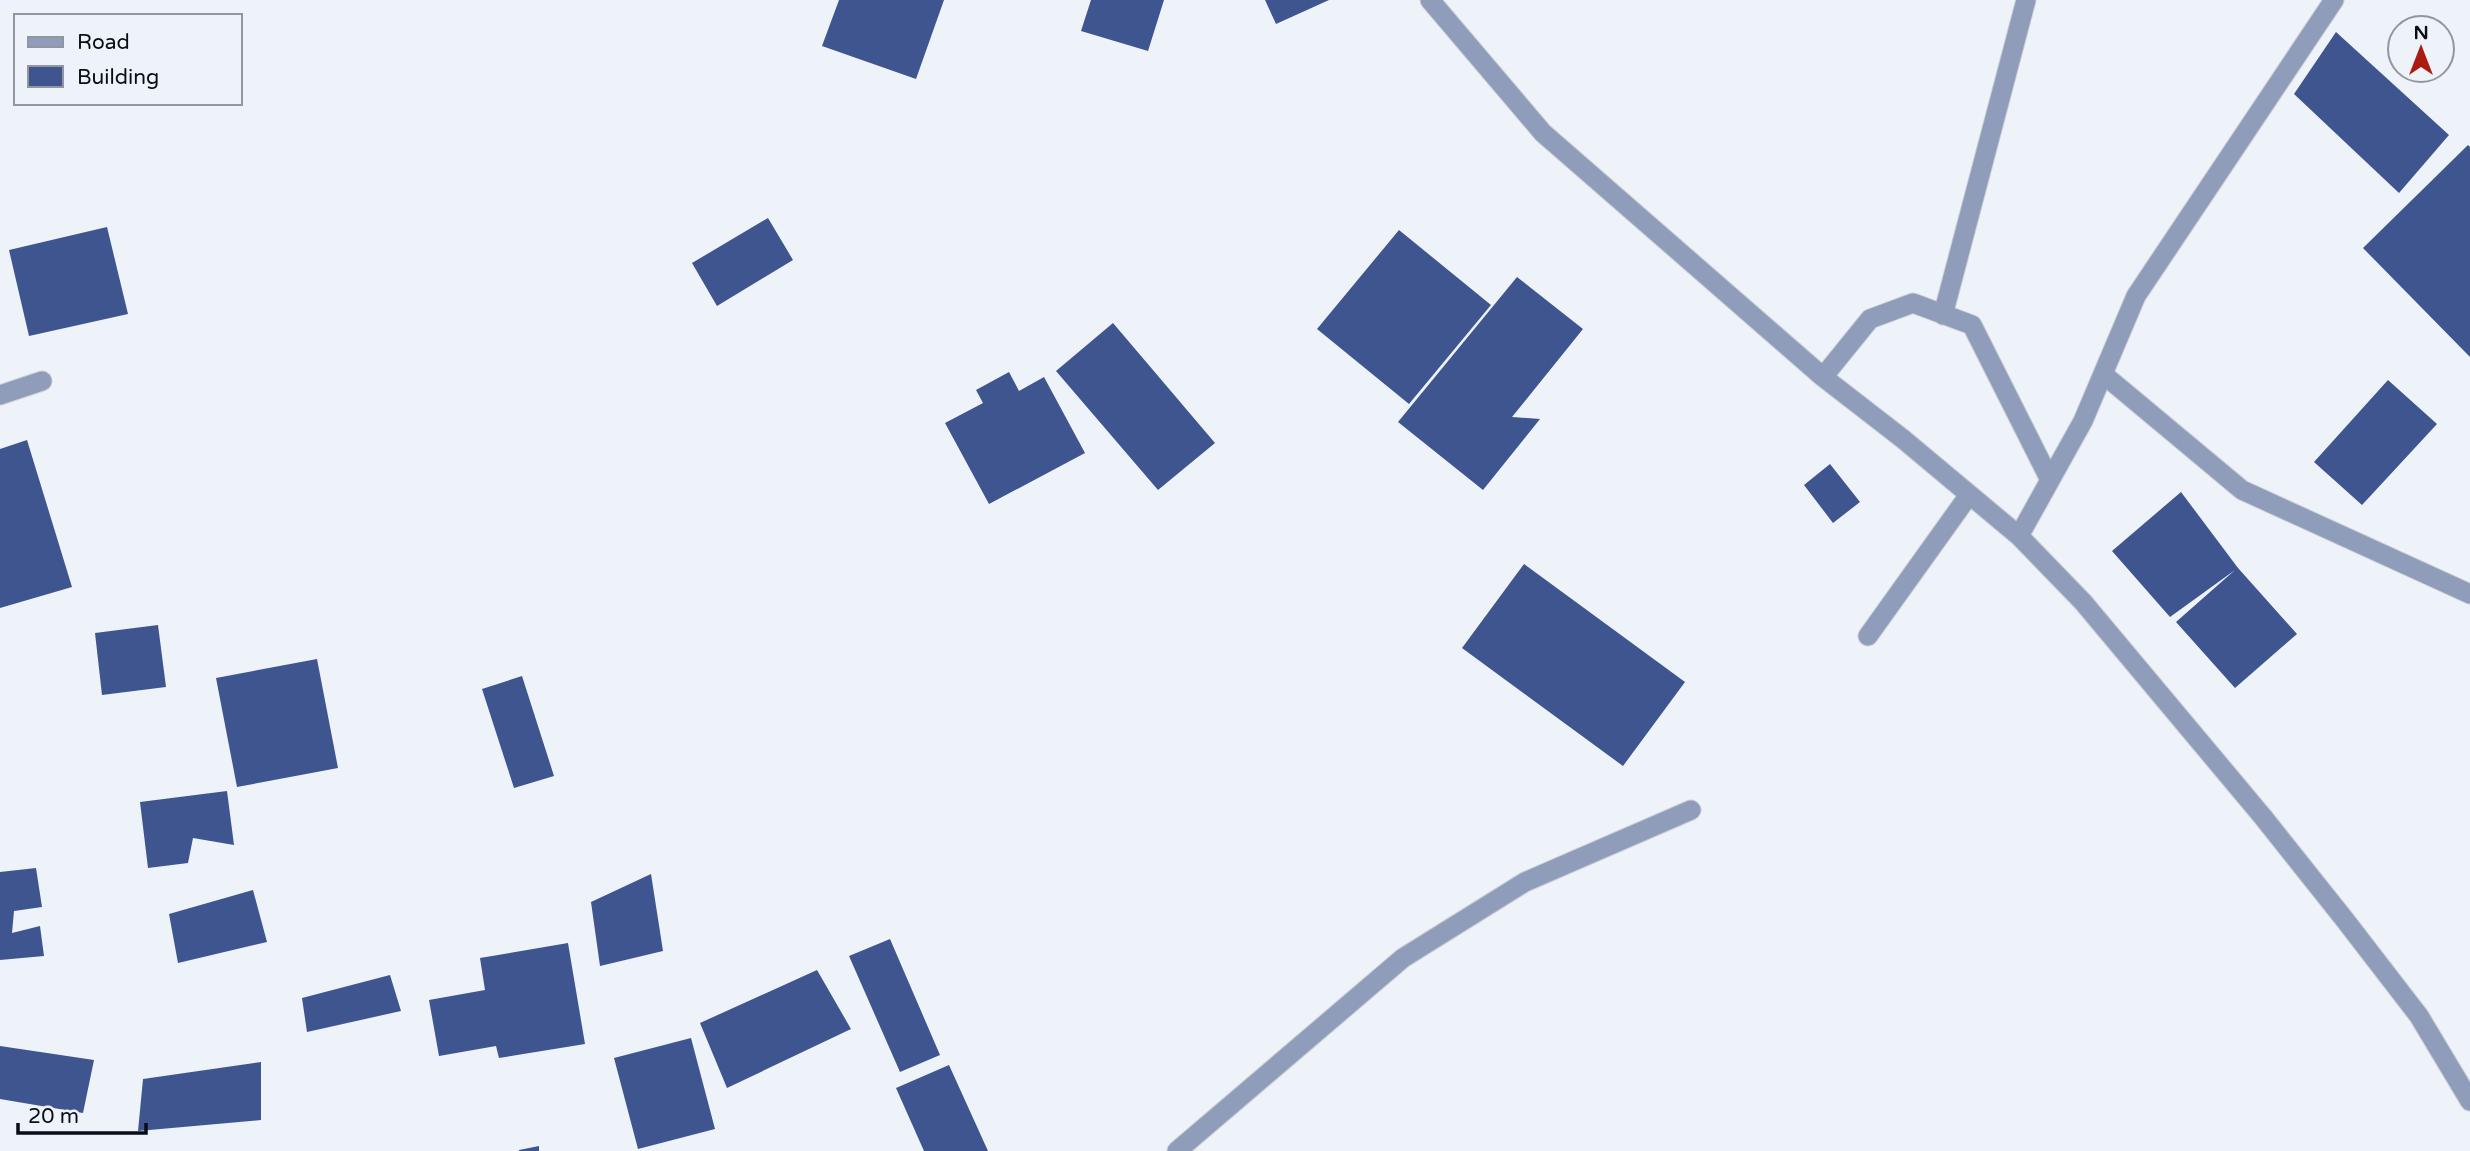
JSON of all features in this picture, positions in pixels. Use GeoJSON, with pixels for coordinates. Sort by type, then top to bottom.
{"type":"FeatureCollection","features":[{"type":"Feature","properties":{"kind":"street"},"geometry":{"type":"LineString","coordinates":[[1430,0],[1543,133],[1823,377],[2019,536],[2083,602],[2263,817],[2419,1016],[2470,1101]]}},
{"type":"Feature","properties":{"kind":"street"},"geometry":{"type":"LineString","coordinates":[[1943,315],[2026,0]]}},
{"type":"Feature","properties":{"kind":"street"},"geometry":{"type":"LineString","coordinates":[[2019,536],[2083,421],[2136,296],[2334,0]]}},
{"type":"Feature","properties":{"kind":"street"},"geometry":{"type":"LineString","coordinates":[[1823,377],[1870,319],[1913,303],[1972,325],[2050,480]]}},
{"type":"Feature","properties":{"kind":"street"},"geometry":{"type":"LineString","coordinates":[[2103,374],[2242,490],[2470,593]]}},
{"type":"Feature","properties":{"kind":"street"},"geometry":{"type":"LineString","coordinates":[[0,395],[42,381]]}},
{"type":"Feature","properties":{"kind":"street"},"geometry":{"type":"LineString","coordinates":[[1868,636],[1969,495]]}},
{"type":"Feature","properties":{"kind":"street"},"geometry":{"type":"LineString","coordinates":[[1177,1151],[1403,958],[1525,882],[1691,810]]}},
{"type":"Feature","properties":{"kind":"building"},"geometry":{"type":"Polygon","coordinates":[[[839,0],[944,0],[916,79],[822,46],[839,0]]]}},
{"type":"Feature","properties":{"kind":"building"},"geometry":{"type":"Polygon","coordinates":[[[1091,0],[1164,0],[1148,51],[1081,31],[1091,0]]]}},
{"type":"Feature","properties":{"kind":"building"},"geometry":{"type":"Polygon","coordinates":[[[1265,0],[1329,0],[1276,24],[1265,0]]]}},
{"type":"Feature","properties":{"kind":"building"},"geometry":{"type":"Polygon","coordinates":[[[2336,32],[2386,78],[2386,84],[2393,84],[2449,135],[2399,193],[2294,94],[2336,32]]]}},
{"type":"Feature","properties":{"kind":"building"},"geometry":{"type":"Polygon","coordinates":[[[2468,145],[2470,147],[2470,357],[2363,248],[2468,145]]]}},
{"type":"Feature","properties":{"kind":"building"},"geometry":{"type":"Polygon","coordinates":[[[768,218],[793,260],[717,306],[692,263],[768,218]]]}},
{"type":"Feature","properties":{"kind":"building"},"geometry":{"type":"Polygon","coordinates":[[[107,227],[128,314],[29,336],[9,250],[107,227]]]}},
{"type":"Feature","properties":{"kind":"building"},"geometry":{"type":"Polygon","coordinates":[[[1399,230],[1491,305],[1409,404],[1317,329],[1399,230]]]}},
{"type":"Feature","properties":{"kind":"building"},"geometry":{"type":"Polygon","coordinates":[[[1517,277],[1583,329],[1512,417],[1540,419],[1483,490],[1398,422],[1517,277]]]}},
{"type":"Feature","properties":{"kind":"building"},"geometry":{"type":"Polygon","coordinates":[[[1113,323],[1215,443],[1158,490],[1056,371],[1113,323]]]}},
{"type":"Feature","properties":{"kind":"building"},"geometry":{"type":"Polygon","coordinates":[[[1009,372],[1019,391],[1044,377],[1085,453],[989,504],[945,423],[983,403],[976,390],[1009,372]]]}},
{"type":"Feature","properties":{"kind":"building"},"geometry":{"type":"Polygon","coordinates":[[[2388,380],[2437,424],[2362,505],[2314,462],[2388,380]]]}},
{"type":"Feature","properties":{"kind":"building"},"geometry":{"type":"Polygon","coordinates":[[[27,440],[72,587],[0,608],[0,449],[27,440]]]}},
{"type":"Feature","properties":{"kind":"building"},"geometry":{"type":"Polygon","coordinates":[[[1830,464],[1860,502],[1833,523],[1804,485],[1830,464]]]}},
{"type":"Feature","properties":{"kind":"building"},"geometry":{"type":"Polygon","coordinates":[[[2181,492],[2238,568],[2297,634],[2235,688],[2176,622],[2235,570],[2170,617],[2112,551],[2181,492]]]}},
{"type":"Feature","properties":{"kind":"building"},"geometry":{"type":"Polygon","coordinates":[[[1524,564],[1685,682],[1623,766],[1462,648],[1524,564]]]}},
{"type":"Feature","properties":{"kind":"building"},"geometry":{"type":"Polygon","coordinates":[[[158,625],[166,687],[102,695],[95,633],[158,625]]]}},
{"type":"Feature","properties":{"kind":"building"},"geometry":{"type":"Polygon","coordinates":[[[317,659],[338,768],[237,787],[216,678],[317,659]]]}},
{"type":"Feature","properties":{"kind":"building"},"geometry":{"type":"Polygon","coordinates":[[[522,676],[554,776],[514,788],[482,689],[522,676]]]}},
{"type":"Feature","properties":{"kind":"building"},"geometry":{"type":"Polygon","coordinates":[[[227,791],[234,845],[193,838],[188,863],[148,868],[140,802],[227,791]]]}},
{"type":"Feature","properties":{"kind":"building"},"geometry":{"type":"Polygon","coordinates":[[[36,868],[42,907],[14,911],[12,933],[40,926],[44,956],[0,960],[0,872],[36,868]]]}},
{"type":"Feature","properties":{"kind":"building"},"geometry":{"type":"Polygon","coordinates":[[[651,874],[663,951],[600,966],[591,902],[651,874]]]}},
{"type":"Feature","properties":{"kind":"building"},"geometry":{"type":"Polygon","coordinates":[[[253,890],[267,942],[178,963],[169,914],[253,890]]]}},
{"type":"Feature","properties":{"kind":"building"},"geometry":{"type":"Polygon","coordinates":[[[890,939],[940,1055],[900,1072],[849,956],[890,939]]]}},
{"type":"Feature","properties":{"kind":"building"},"geometry":{"type":"Polygon","coordinates":[[[568,943],[585,1044],[499,1058],[496,1046],[439,1056],[429,1000],[485,990],[480,958],[568,943]]]}},
{"type":"Feature","properties":{"kind":"building"},"geometry":{"type":"Polygon","coordinates":[[[817,970],[851,1029],[727,1088],[700,1023],[817,970]]]}},
{"type":"Feature","properties":{"kind":"building"},"geometry":{"type":"Polygon","coordinates":[[[390,975],[401,1011],[307,1032],[302,998],[390,975]]]}},
{"type":"Feature","properties":{"kind":"building"},"geometry":{"type":"Polygon","coordinates":[[[691,1038],[715,1129],[638,1149],[614,1058],[691,1038]]]}},
{"type":"Feature","properties":{"kind":"building"},"geometry":{"type":"Polygon","coordinates":[[[0,1046],[94,1060],[83,1113],[0,1099],[0,1046]]]}},
{"type":"Feature","properties":{"kind":"building"},"geometry":{"type":"Polygon","coordinates":[[[261,1062],[261,1120],[138,1131],[143,1079],[261,1062]]]}},
{"type":"Feature","properties":{"kind":"building"},"geometry":{"type":"Polygon","coordinates":[[[949,1065],[988,1151],[924,1151],[896,1088],[949,1065]]]}},
{"type":"Feature","properties":{"kind":"building"},"geometry":{"type":"Polygon","coordinates":[[[539,1146],[539,1151],[519,1151],[519,1150],[539,1146]]]}}]}
